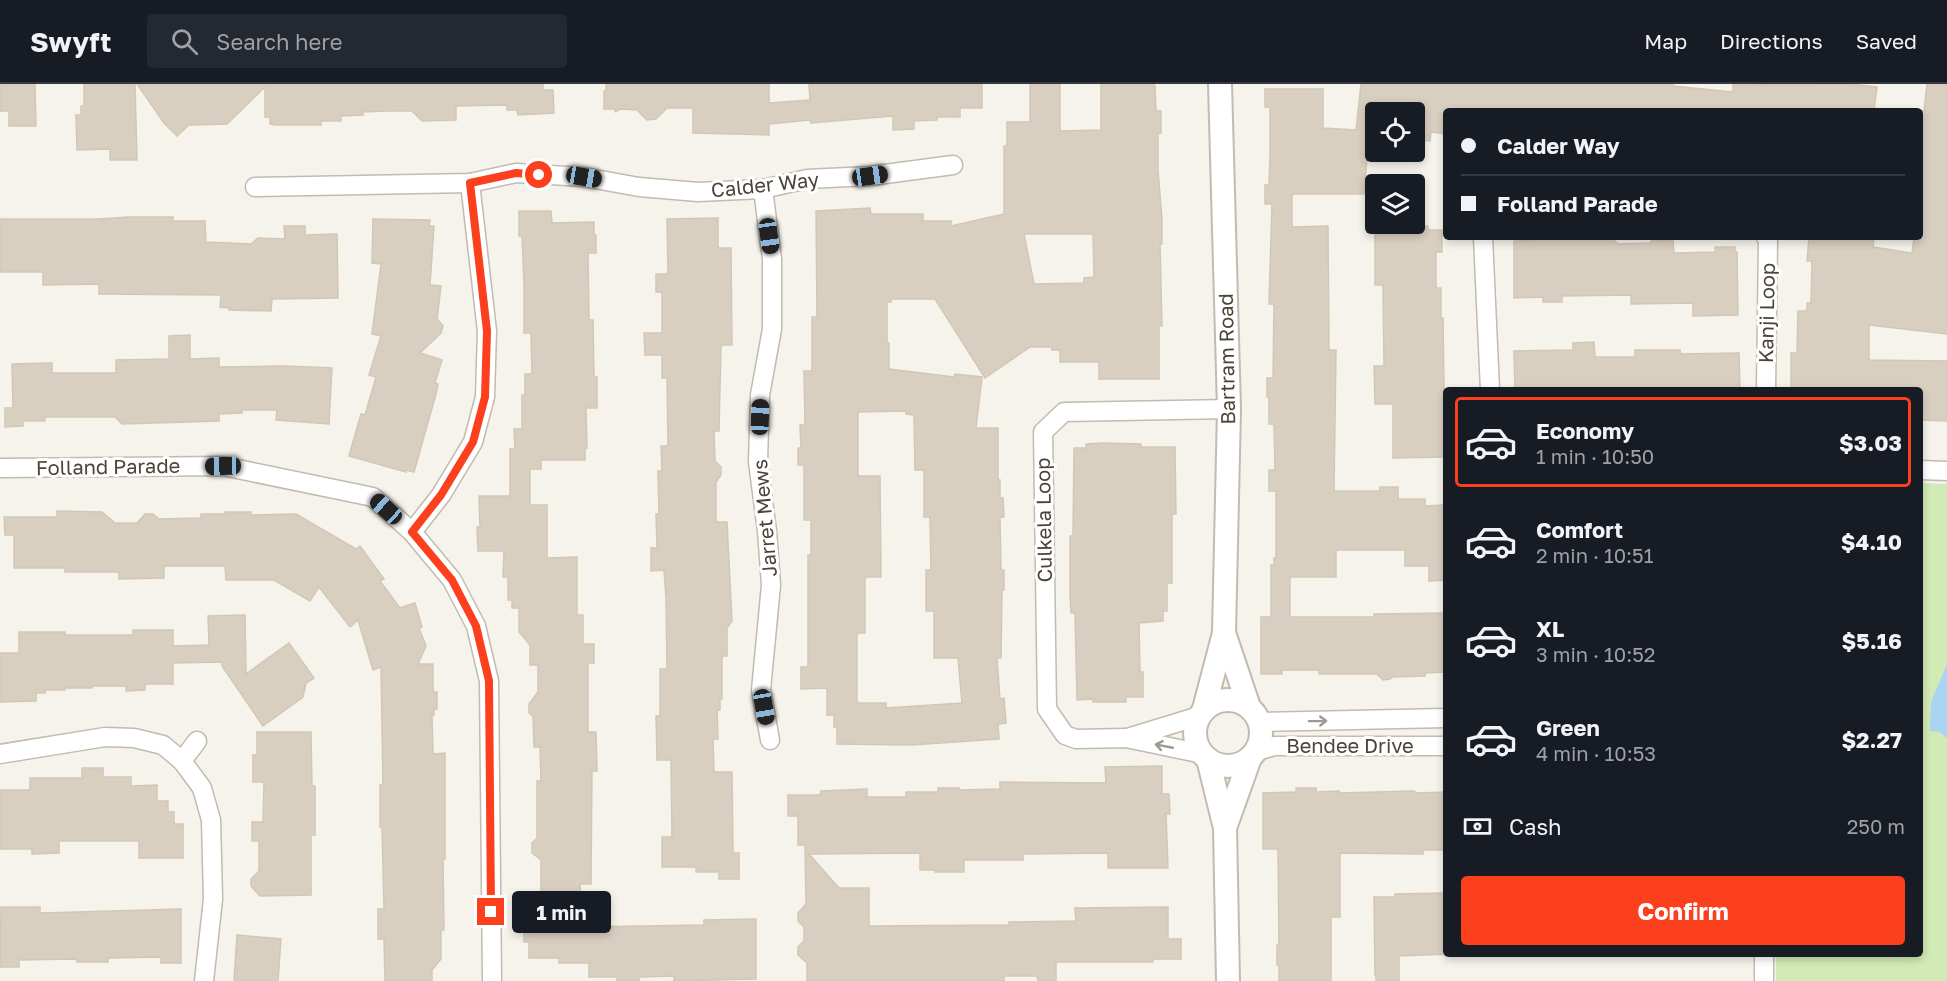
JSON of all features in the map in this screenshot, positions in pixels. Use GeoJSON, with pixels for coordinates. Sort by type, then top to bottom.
{"type":"FeatureCollection","features":[{"type":"Feature","properties":{"kind":"street","name":"Bartram Road"},"geometry":{"type":"LineString","coordinates":[[1202,713],[1224,633],[1229,409],[1220,84]]}},
{"type":"Feature","properties":{"kind":"street","name":"Calder Way"},"geometry":{"type":"LineString","coordinates":[[255,187],[470,183],[516,173],[584,177],[639,187],[698,192],[763,189],[807,179],[870,176],[952,165]]}},
{"type":"Feature","properties":{"kind":"street"},"geometry":{"type":"LineString","coordinates":[[412,532],[441,495],[473,442],[485,397],[487,331],[470,183]]}},
{"type":"Feature","properties":{"kind":"street","name":"Jarret Mews"},"geometry":{"type":"LineString","coordinates":[[763,189],[772,259],[772,329],[760,395],[758,462],[771,585],[761,690],[770,740]]}},
{"type":"Feature","properties":{"kind":"street"},"geometry":{"type":"LineString","coordinates":[[1483,240],[1490,387]]}},
{"type":"Feature","properties":{"kind":"street","name":"Kanji Loop"},"geometry":{"type":"LineString","coordinates":[[1766,387],[1768,240]]}},
{"type":"Feature","properties":{"kind":"street","name":"Culkela Loop"},"geometry":{"type":"LineString","coordinates":[[1206,757],[1126,738],[1076,739],[1065,735],[1047,709],[1043,432],[1064,412],[1229,409]]}},
{"type":"Feature","properties":{"kind":"street","name":"Folland Parade"},"geometry":{"type":"LineString","coordinates":[[0,468],[223,466],[373,497],[412,532],[452,580],[476,626],[489,681],[492,981]]}},
{"type":"Feature","properties":{"kind":"street"},"geometry":{"type":"LineString","coordinates":[[1923,470],[1947,471]]}},
{"type":"Feature","properties":{"kind":"street","name":"Bartram Road"},"geometry":{"type":"LineString","coordinates":[[1224,633],[1254,715]]}},
{"type":"Feature","properties":{"kind":"street"},"geometry":{"type":"LineString","coordinates":[[1225,828],[1262,732],[1254,715],[1231,699],[1212,703],[1202,713],[1196,724],[1196,740],[1206,757],[1225,828],[1228,981]]}},
{"type":"Feature","properties":{"kind":"street","name":"Culkela Loop"},"geometry":{"type":"LineString","coordinates":[[1126,738],[1202,713]]}},
{"type":"Feature","properties":{"kind":"street","name":"Bendee Drive"},"geometry":{"type":"LineString","coordinates":[[1254,715],[1443,718]]}},
{"type":"Feature","properties":{"kind":"street"},"geometry":{"type":"LineString","coordinates":[[0,754],[105,737],[134,738],[163,745],[182,761],[202,788],[211,820],[213,899],[204,981]]}},
{"type":"Feature","properties":{"kind":"street"},"geometry":{"type":"LineString","coordinates":[[182,761],[197,741]]}},
{"type":"Feature","properties":{"kind":"street","name":"Bendee Drive"},"geometry":{"type":"LineString","coordinates":[[1253,755],[1275,746],[1443,746]]}},
{"type":"Feature","properties":{"kind":"street"},"geometry":{"type":"LineString","coordinates":[[1206,757],[1219,765],[1230,766],[1240,764],[1253,755]]}},
{"type":"Feature","properties":{"kind":"street"},"geometry":{"type":"LineString","coordinates":[[1764,957],[1764,981]]}},
{"type":"Feature","properties":{"kind":"green space"},"geometry":{"type":"Polygon","coordinates":[[[1923,483],[1947,484],[1947,981],[1776,981],[1776,957],[1923,957],[1923,483]]]}},
{"type":"Feature","properties":{"kind":"water"},"geometry":{"type":"Polygon","coordinates":[[[1947,664],[1947,738],[1939,732],[1930,731],[1931,702],[1947,664]]]}},
{"type":"Feature","properties":{"kind":"building"},"geometry":{"type":"Polygon","coordinates":[[[0,84],[35,84],[36,126],[9,126],[9,111],[0,111],[0,84]]]}},
{"type":"Feature","properties":{"kind":"building"},"geometry":{"type":"Polygon","coordinates":[[[84,84],[135,84],[137,160],[110,160],[110,149],[77,150],[76,115],[81,115],[81,106],[84,106],[84,84]]]}},
{"type":"Feature","properties":{"kind":"building"},"geometry":{"type":"Polygon","coordinates":[[[137,84],[543,84],[543,90],[553,90],[554,113],[518,115],[517,110],[507,110],[507,105],[456,106],[456,120],[422,121],[412,111],[387,111],[341,116],[341,121],[321,121],[321,125],[275,125],[270,124],[270,117],[265,117],[265,87],[227,124],[189,125],[177,136],[164,123],[137,84]]]}},
{"type":"Feature","properties":{"kind":"building"},"geometry":{"type":"Polygon","coordinates":[[[606,84],[769,84],[769,103],[810,100],[809,84],[982,84],[982,108],[960,108],[960,117],[937,117],[937,120],[914,121],[914,129],[893,130],[893,116],[769,124],[769,135],[693,133],[693,108],[667,108],[656,119],[647,120],[637,110],[620,109],[616,112],[614,109],[604,109],[606,84]]]}},
{"type":"Feature","properties":{"kind":"building"},"geometry":{"type":"Polygon","coordinates":[[[1030,84],[1060,84],[1060,131],[1101,130],[1101,84],[1154,84],[1156,111],[1161,111],[1161,133],[1158,134],[1162,219],[1162,244],[1160,244],[1162,326],[1159,326],[1159,379],[1099,379],[1099,362],[1060,362],[1060,350],[1052,350],[1052,347],[1030,347],[985,378],[935,299],[891,299],[891,302],[887,302],[889,369],[954,377],[955,374],[982,377],[976,428],[998,428],[998,480],[1000,480],[1000,498],[1003,498],[1004,517],[1000,517],[1001,570],[1004,570],[1004,590],[1002,590],[1001,658],[997,658],[1000,699],[1004,698],[1006,723],[998,724],[999,739],[911,745],[837,744],[834,715],[827,715],[827,688],[801,689],[801,667],[808,667],[808,555],[811,555],[811,520],[804,520],[804,465],[798,465],[798,448],[801,448],[800,425],[805,425],[804,371],[812,371],[812,317],[817,317],[816,211],[870,208],[871,214],[923,214],[923,221],[951,221],[951,226],[1004,214],[1004,146],[1007,146],[1007,122],[1030,122],[1030,84]],[[1024,234],[1034,284],[1084,283],[1084,278],[1094,277],[1093,234],[1024,234]],[[906,411],[858,412],[858,476],[880,476],[881,577],[865,577],[865,633],[857,633],[857,703],[886,703],[886,708],[962,703],[958,658],[934,658],[934,611],[926,611],[926,570],[931,570],[930,517],[924,517],[924,470],[915,470],[914,415],[906,414],[906,411]]]}},
{"type":"Feature","properties":{"kind":"building"},"geometry":{"type":"Polygon","coordinates":[[[1361,84],[1673,84],[1673,86],[1733,92],[1733,85],[1850,84],[1877,87],[1874,108],[1443,108],[1443,134],[1431,132],[1430,141],[1425,140],[1425,102],[1365,102],[1367,162],[1364,194],[1292,194],[1292,227],[1328,226],[1329,350],[1336,350],[1334,491],[1380,491],[1380,487],[1398,487],[1398,499],[1425,499],[1425,506],[1443,505],[1443,580],[1429,581],[1429,566],[1405,566],[1405,550],[1336,550],[1336,577],[1290,577],[1290,617],[1374,617],[1374,614],[1443,613],[1443,672],[1425,673],[1425,676],[1393,677],[1383,680],[1377,674],[1319,674],[1319,670],[1282,670],[1282,674],[1261,674],[1261,617],[1271,617],[1271,565],[1274,565],[1274,558],[1276,558],[1276,491],[1269,491],[1269,470],[1275,470],[1274,424],[1269,424],[1269,397],[1267,397],[1267,378],[1273,378],[1274,304],[1269,304],[1272,204],[1265,204],[1265,185],[1269,185],[1270,107],[1265,107],[1265,89],[1323,89],[1323,128],[1356,130],[1361,84]]]}},
{"type":"Feature","properties":{"kind":"building"},"geometry":{"type":"Polygon","coordinates":[[[1927,84],[1947,84],[1947,334],[1869,325],[1869,360],[1947,361],[1947,421],[1923,420],[1923,387],[1791,387],[1791,353],[1797,353],[1798,311],[1807,311],[1807,303],[1811,303],[1812,261],[1807,261],[1809,240],[1874,240],[1873,247],[1912,253],[1914,240],[1923,240],[1924,111],[1927,84]]]}},
{"type":"Feature","properties":{"kind":"building"},"geometry":{"type":"Polygon","coordinates":[[[519,211],[551,211],[552,223],[594,222],[594,235],[596,235],[596,253],[588,253],[589,320],[593,320],[597,408],[586,408],[585,460],[541,460],[541,469],[530,469],[530,505],[547,505],[547,558],[577,557],[577,615],[583,615],[583,644],[594,644],[594,663],[588,663],[588,732],[596,732],[597,771],[592,771],[591,884],[580,884],[581,927],[704,925],[704,920],[756,919],[756,979],[674,981],[674,976],[639,977],[639,981],[617,981],[617,977],[589,977],[589,963],[559,963],[559,958],[529,958],[529,942],[524,942],[524,907],[541,907],[541,860],[532,853],[532,843],[537,838],[537,781],[541,781],[540,747],[534,747],[533,716],[529,713],[529,704],[538,692],[538,665],[530,665],[530,645],[519,632],[519,608],[512,608],[512,600],[508,600],[508,577],[503,577],[504,551],[478,551],[477,527],[480,527],[479,496],[510,496],[510,449],[515,449],[514,429],[522,429],[522,395],[525,395],[525,374],[532,374],[531,333],[524,333],[524,283],[519,211]]]}},
{"type":"Feature","properties":{"kind":"building"},"geometry":{"type":"Polygon","coordinates":[[[173,217],[173,221],[205,221],[206,242],[251,244],[258,238],[285,239],[284,226],[305,226],[305,235],[337,234],[338,298],[272,299],[271,311],[229,310],[229,308],[220,307],[221,295],[99,294],[99,284],[43,285],[43,272],[0,272],[0,219],[173,217]]]}},
{"type":"Feature","properties":{"kind":"building"},"geometry":{"type":"Polygon","coordinates":[[[718,218],[718,248],[731,248],[732,345],[721,345],[719,431],[714,431],[715,461],[721,467],[721,475],[716,482],[716,522],[727,522],[732,621],[727,628],[727,656],[722,656],[722,699],[720,699],[720,710],[717,710],[718,739],[713,739],[714,772],[732,772],[733,853],[739,853],[739,879],[719,879],[719,872],[696,872],[696,867],[662,867],[662,837],[672,837],[671,760],[657,760],[656,716],[660,716],[660,669],[667,669],[666,598],[664,570],[651,571],[651,548],[657,548],[656,514],[659,514],[658,471],[662,471],[661,446],[668,446],[667,378],[662,378],[662,355],[645,355],[644,333],[662,333],[662,292],[656,292],[656,274],[668,274],[667,219],[718,218]]]}},
{"type":"Feature","properties":{"kind":"building"},"geometry":{"type":"Polygon","coordinates":[[[373,219],[430,220],[429,226],[434,226],[430,285],[441,286],[437,319],[443,326],[441,333],[420,353],[442,360],[435,383],[438,384],[436,394],[414,472],[406,470],[406,472],[349,456],[361,414],[365,415],[376,377],[369,375],[381,336],[372,334],[381,264],[372,263],[373,219]]]}},
{"type":"Feature","properties":{"kind":"building"},"geometry":{"type":"Polygon","coordinates":[[[1425,226],[1428,226],[1428,230],[1442,230],[1442,252],[1436,252],[1436,288],[1441,288],[1441,318],[1443,318],[1443,457],[1393,458],[1393,404],[1375,404],[1374,366],[1384,366],[1383,285],[1375,285],[1375,234],[1425,234],[1425,226]]]}},
{"type":"Feature","properties":{"kind":"building"},"geometry":{"type":"Polygon","coordinates":[[[1613,240],[1618,244],[1673,240],[1674,253],[1715,252],[1715,247],[1735,247],[1738,315],[1693,316],[1693,303],[1631,304],[1631,295],[1562,296],[1562,302],[1543,302],[1543,297],[1514,298],[1514,241],[1613,240]]]}},
{"type":"Feature","properties":{"kind":"building"},"geometry":{"type":"Polygon","coordinates":[[[190,335],[190,359],[219,358],[219,367],[332,368],[329,424],[276,420],[277,410],[242,410],[242,413],[219,414],[219,421],[122,424],[115,417],[45,417],[45,421],[23,421],[23,426],[5,427],[5,408],[13,408],[12,364],[52,363],[52,373],[116,373],[116,360],[169,359],[169,336],[190,335]]]}},
{"type":"Feature","properties":{"kind":"building"},"geometry":{"type":"Polygon","coordinates":[[[1594,342],[1595,357],[1635,357],[1635,350],[1680,350],[1680,354],[1739,353],[1740,387],[1515,387],[1514,351],[1573,350],[1573,343],[1594,342]]]}},
{"type":"Feature","properties":{"kind":"building"},"geometry":{"type":"Polygon","coordinates":[[[1086,444],[1141,444],[1141,447],[1175,447],[1176,514],[1172,514],[1172,583],[1167,583],[1167,611],[1163,611],[1163,621],[1139,623],[1143,697],[1126,697],[1126,702],[1077,700],[1075,613],[1071,613],[1070,594],[1074,448],[1086,448],[1086,444]]]}},
{"type":"Feature","properties":{"kind":"building"},"geometry":{"type":"Polygon","coordinates":[[[57,511],[102,512],[115,523],[137,523],[145,514],[153,514],[159,519],[201,518],[201,514],[225,514],[225,512],[251,512],[251,515],[296,514],[356,549],[360,546],[384,579],[380,581],[400,608],[415,603],[422,627],[419,628],[426,646],[418,664],[433,664],[433,692],[437,692],[437,709],[434,709],[434,715],[432,715],[433,754],[445,753],[444,930],[441,930],[441,959],[432,970],[432,981],[385,981],[384,939],[378,939],[378,909],[384,909],[382,827],[380,827],[380,785],[383,785],[381,667],[373,670],[358,620],[350,627],[319,587],[310,601],[274,580],[226,580],[225,566],[164,566],[164,578],[119,579],[119,572],[65,572],[65,568],[14,568],[14,535],[5,535],[4,517],[57,517],[57,511]]]}},
{"type":"Feature","properties":{"kind":"building"},"geometry":{"type":"Polygon","coordinates":[[[245,615],[246,674],[289,643],[314,678],[306,683],[303,697],[263,726],[222,666],[222,662],[173,663],[173,684],[145,684],[145,690],[126,691],[126,686],[65,688],[65,690],[45,690],[45,693],[36,693],[36,701],[0,702],[0,653],[19,653],[19,632],[133,635],[133,630],[173,630],[173,646],[209,645],[208,616],[245,615]]]}},
{"type":"Feature","properties":{"kind":"building"},"geometry":{"type":"Polygon","coordinates":[[[257,732],[311,732],[312,786],[315,786],[315,835],[311,835],[311,895],[260,896],[251,886],[251,879],[259,871],[259,841],[252,841],[252,822],[263,822],[264,782],[253,782],[253,755],[257,755],[257,732]]]}},
{"type":"Feature","properties":{"kind":"building"},"geometry":{"type":"Polygon","coordinates":[[[1162,766],[1162,794],[1169,794],[1170,814],[1166,814],[1168,868],[1108,868],[1108,853],[1023,854],[1023,860],[964,860],[964,872],[935,872],[935,870],[920,870],[920,853],[809,854],[839,888],[869,888],[869,926],[1009,925],[1009,922],[1076,921],[1075,908],[1168,907],[1168,939],[1181,939],[1181,959],[1153,959],[1153,962],[1056,962],[1056,981],[1038,981],[1037,976],[1004,976],[1004,981],[807,981],[807,963],[798,955],[798,947],[804,941],[804,927],[798,921],[798,913],[806,904],[805,845],[798,845],[798,816],[788,816],[788,795],[817,795],[821,794],[821,791],[867,789],[867,797],[906,797],[906,792],[938,792],[938,788],[1000,789],[1000,782],[1106,783],[1105,767],[1162,766]]]}},
{"type":"Feature","properties":{"kind":"building"},"geometry":{"type":"Polygon","coordinates":[[[82,768],[103,768],[103,777],[131,777],[131,786],[157,785],[157,801],[168,801],[168,812],[174,812],[174,824],[183,824],[183,858],[139,858],[139,841],[59,841],[59,853],[32,854],[32,849],[0,849],[0,790],[30,790],[30,778],[82,778],[82,768]]]}},
{"type":"Feature","properties":{"kind":"building"},"geometry":{"type":"Polygon","coordinates":[[[1296,788],[1316,788],[1316,792],[1339,791],[1339,793],[1443,792],[1443,850],[1423,850],[1423,854],[1340,853],[1340,917],[1331,917],[1331,981],[1279,981],[1279,965],[1277,965],[1277,945],[1279,945],[1278,849],[1263,849],[1263,793],[1296,792],[1296,788]]]}},
{"type":"Feature","properties":{"kind":"building"},"geometry":{"type":"Polygon","coordinates":[[[1443,893],[1443,954],[1399,956],[1399,981],[1376,981],[1374,897],[1395,897],[1395,894],[1443,893]]]}},
{"type":"Feature","properties":{"kind":"building"},"geometry":{"type":"Polygon","coordinates":[[[1,907],[40,907],[40,913],[181,909],[181,963],[161,963],[161,957],[108,958],[108,962],[77,962],[76,959],[19,960],[19,967],[0,967],[1,907]]]}},
{"type":"Feature","properties":{"kind":"building"},"geometry":{"type":"Polygon","coordinates":[[[237,935],[281,939],[278,981],[234,981],[237,935]]]}},
{"type":"Feature","properties":{"kind":"route"},"geometry":{"type":"LineString","coordinates":[[491,912],[489,681],[476,626],[452,580],[412,532],[441,495],[473,442],[485,397],[487,331],[470,183],[516,173],[539,175]]}}]}
